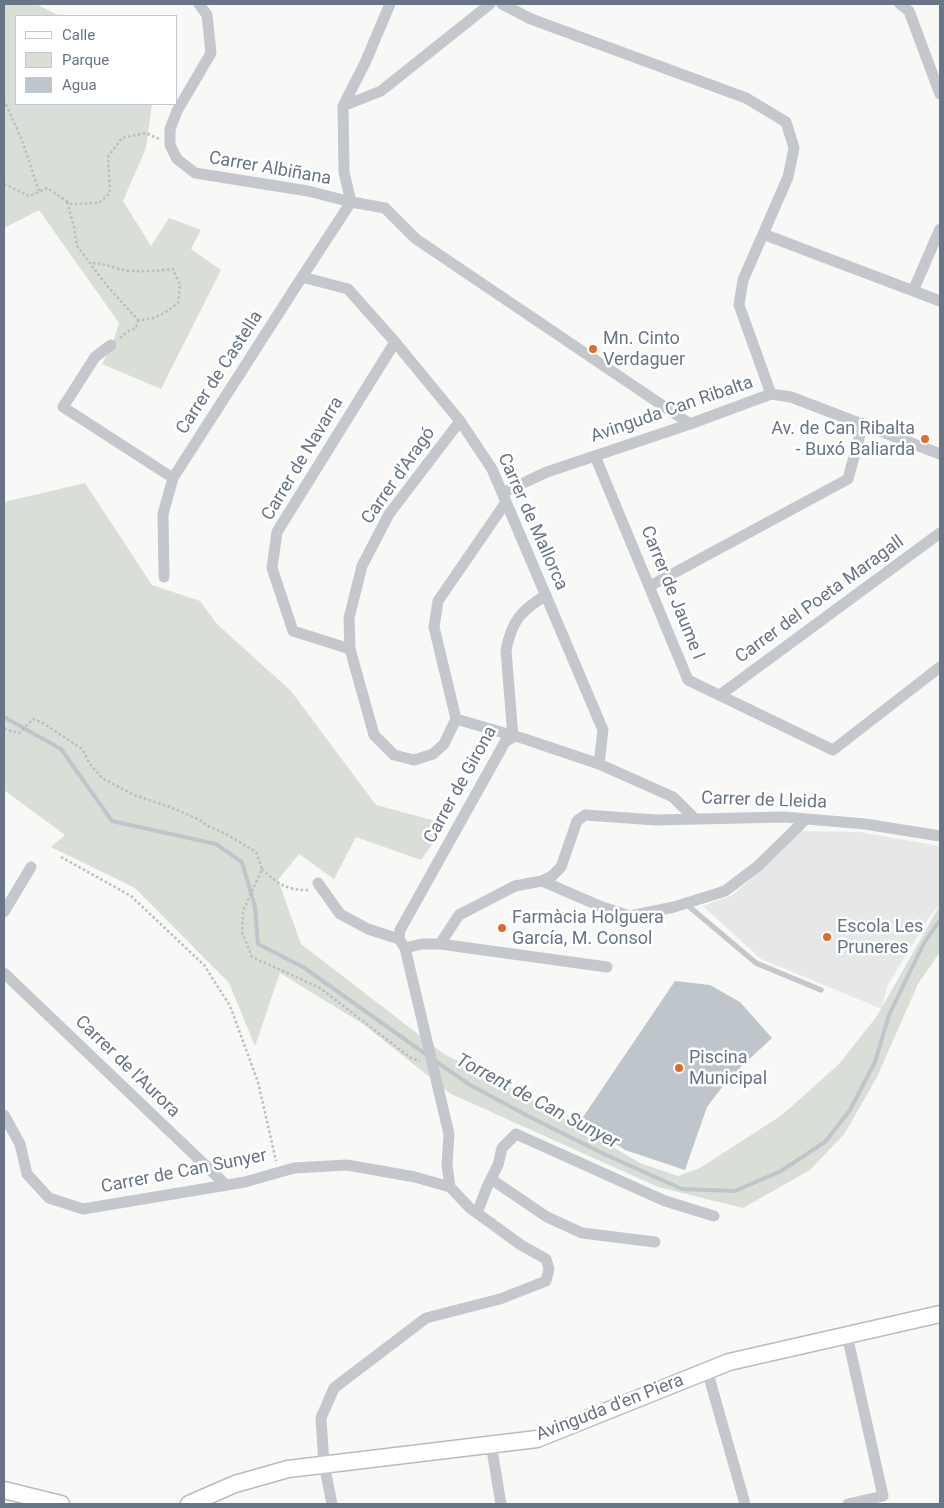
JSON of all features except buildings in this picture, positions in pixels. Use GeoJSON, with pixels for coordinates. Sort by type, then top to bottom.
{"type":"FeatureCollection","features":[{"type":"Feature","properties":{"kind":"street"},"geometry":{"type":"LineString","coordinates":[[170,145],[170,129],[178,111],[211,53],[207,15],[199,4]]}},
{"type":"Feature","properties":{"kind":"street"},"geometry":{"type":"LineString","coordinates":[[352,202],[344,172],[343,106],[366,64],[390,4]]}},
{"type":"Feature","properties":{"kind":"street"},"geometry":{"type":"LineString","coordinates":[[343,106],[381,91],[490,4]]}},
{"type":"Feature","properties":{"kind":"street"},"geometry":{"type":"LineString","coordinates":[[502,4],[531,19],[746,98],[786,122],[794,148],[788,177],[743,280],[739,305],[771,394]]}},
{"type":"Feature","properties":{"kind":"street"},"geometry":{"type":"LineString","coordinates":[[900,4],[909,11],[940,94]]}},
{"type":"Feature","properties":{"kind":"street","name":"Carrer Albiñana"},"geometry":{"type":"LineString","coordinates":[[170,145],[177,159],[195,173],[308,191],[386,208],[416,239],[690,424]]}},
{"type":"Feature","properties":{"kind":"street","name":"Carrer de Castella"},"geometry":{"type":"LineString","coordinates":[[164,577],[163,514],[173,478],[302,276],[352,202]]}},
{"type":"Feature","properties":{"kind":"street"},"geometry":{"type":"LineString","coordinates":[[913,291],[940,229]]}},
{"type":"Feature","properties":{"kind":"street"},"geometry":{"type":"LineString","coordinates":[[763,234],[940,301]]}},
{"type":"Feature","properties":{"kind":"street","name":"Carrer de Mallorca"},"geometry":{"type":"LineString","coordinates":[[302,276],[348,289],[460,420],[492,469],[603,730],[599,764]]}},
{"type":"Feature","properties":{"kind":"street","name":"Carrer de Navarra"},"geometry":{"type":"LineString","coordinates":[[350,649],[293,631],[272,568],[277,532],[395,342]]}},
{"type":"Feature","properties":{"kind":"street"},"geometry":{"type":"LineString","coordinates":[[111,345],[95,357],[63,407],[173,478]]}},
{"type":"Feature","properties":{"kind":"street","name":"Avinguda Can Ribalta"},"geometry":{"type":"LineString","coordinates":[[504,498],[547,472],[690,424],[771,394],[792,397],[940,454]]}},
{"type":"Feature","properties":{"kind":"street","name":"Carrer d'Aragó"},"geometry":{"type":"LineString","coordinates":[[456,719],[444,744],[433,754],[414,760],[394,754],[374,735],[350,649],[348,618],[362,566],[389,514],[460,420]]}},
{"type":"Feature","properties":{"kind":"street"},"geometry":{"type":"LineString","coordinates":[[650,586],[848,479],[863,424]]}},
{"type":"Feature","properties":{"kind":"street","name":"Carrer de Jaume I"},"geometry":{"type":"LineString","coordinates":[[595,456],[688,680],[833,750],[940,668]]}},
{"type":"Feature","properties":{"kind":"street"},"geometry":{"type":"LineString","coordinates":[[456,719],[434,627],[438,601],[504,498]]}},
{"type":"Feature","properties":{"kind":"street","name":"Carrer del Poeta Maragall"},"geometry":{"type":"LineString","coordinates":[[720,695],[940,533]]}},
{"type":"Feature","properties":{"kind":"street","name":"Carrer de Girona"},"geometry":{"type":"LineString","coordinates":[[402,944],[400,930],[505,742],[513,737],[506,650],[508,636],[513,623],[529,606],[546,596]]}},
{"type":"Feature","properties":{"kind":"street","name":"Carrer de Lleida"},"geometry":{"type":"LineString","coordinates":[[456,719],[599,764],[673,797],[695,819],[784,817],[865,824],[940,836]]}},
{"type":"Feature","properties":{"kind":"street"},"geometry":{"type":"LineString","coordinates":[[440,944],[459,915],[515,886],[542,881],[552,876],[561,867],[577,820],[585,815],[656,820],[695,819]]}},
{"type":"Feature","properties":{"kind":"street"},"geometry":{"type":"LineString","coordinates":[[542,881],[602,907],[630,916],[686,904],[725,891],[758,866],[806,819]]}},
{"type":"Feature","properties":{"kind":"street"},"geometry":{"type":"LineString","coordinates":[[4,912],[31,867]]}},
{"type":"Feature","properties":{"kind":"street"},"geometry":{"type":"LineString","coordinates":[[320,886],[340,914],[368,930],[402,944],[440,944],[607,967]]}},
{"type":"Feature","properties":{"kind":"street"},"geometry":{"type":"LineString","coordinates":[[332,1504],[324,1464],[321,1418],[334,1388],[426,1318],[500,1299],[546,1281],[549,1269],[546,1259],[521,1245],[477,1213],[450,1187],[447,1165],[449,1134],[402,944]]}},
{"type":"Feature","properties":{"kind":"street","name":"Carrer de l'Aurora"},"geometry":{"type":"LineString","coordinates":[[4,974],[226,1186]]}},
{"type":"Feature","properties":{"kind":"street","name":"Carrer de Can Sunyer"},"geometry":{"type":"LineString","coordinates":[[4,1115],[20,1144],[27,1174],[49,1198],[83,1209],[226,1186],[294,1168],[347,1164],[415,1177],[450,1187]]}},
{"type":"Feature","properties":{"kind":"street"},"geometry":{"type":"LineString","coordinates":[[477,1213],[498,1165],[502,1148],[516,1134],[665,1201],[714,1216]]}},
{"type":"Feature","properties":{"kind":"street"},"geometry":{"type":"LineString","coordinates":[[491,1179],[547,1217],[582,1233],[655,1242]]}},
{"type":"Feature","properties":{"kind":"street","name":"Avinguda d'en Piera"},"geometry":{"type":"LineString","coordinates":[[189,1504],[235,1484],[288,1469],[537,1439],[728,1362],[940,1314]]}},
{"type":"Feature","properties":{"kind":"street"},"geometry":{"type":"LineString","coordinates":[[847,1335],[883,1496],[848,1504]]}},
{"type":"Feature","properties":{"kind":"street"},"geometry":{"type":"LineString","coordinates":[[707,1370],[745,1504]]}},
{"type":"Feature","properties":{"kind":"street"},"geometry":{"type":"LineString","coordinates":[[491,1444],[501,1504]]}},
{"type":"Feature","properties":{"kind":"street"},"geometry":{"type":"LineString","coordinates":[[4,1490],[61,1504]]}},
{"type":"Feature","properties":{"kind":"lane"},"geometry":{"type":"LineString","coordinates":[[686,904],[756,963],[821,990]]}},
{"type":"Feature","properties":{"kind":"path"},"geometry":{"type":"LineString","coordinates":[[4,100],[22,140],[39,191]]}},
{"type":"Feature","properties":{"kind":"path"},"geometry":{"type":"LineString","coordinates":[[4,184],[29,196],[47,188],[71,204],[100,203],[110,194],[108,157],[122,138],[146,133],[170,145]]}},
{"type":"Feature","properties":{"kind":"path"},"geometry":{"type":"LineString","coordinates":[[67,202],[77,246],[108,287],[138,320],[151,320],[178,303],[180,285],[173,269],[120,269],[105,264],[91,263]]}},
{"type":"Feature","properties":{"kind":"path"},"geometry":{"type":"LineString","coordinates":[[111,345],[127,332],[136,328],[138,320]]}},
{"type":"Feature","properties":{"kind":"path"},"geometry":{"type":"LineString","coordinates":[[4,729],[19,733],[33,720],[43,723],[82,748],[90,764],[102,778],[134,795],[198,819],[256,852],[262,869],[275,883],[296,890],[320,886]]}},
{"type":"Feature","properties":{"kind":"path"},"geometry":{"type":"LineString","coordinates":[[61,857],[131,896],[204,965],[230,1006],[258,1082],[278,1172]]}},
{"type":"Feature","properties":{"kind":"path"},"geometry":{"type":"LineString","coordinates":[[262,869],[243,910],[242,932],[252,957],[320,988],[411,1058],[432,1064]]}},
{"type":"Feature","properties":{"kind":"shaded area","name":"Escola Les Pruneres"},"geometry":{"type":"Polygon","coordinates":[[[802,831],[859,832],[940,846],[940,905],[930,916],[887,986],[882,1009],[761,959],[703,906],[731,896],[802,831]]]}},
{"type":"Feature","properties":{"kind":"green space"},"geometry":{"type":"Polygon","coordinates":[[[4,4],[36,4],[58,15],[15,15],[15,105],[152,105],[146,148],[123,201],[151,246],[169,218],[201,230],[191,249],[221,270],[161,389],[102,364],[112,346],[119,323],[39,210],[4,228],[4,4]]]}},
{"type":"Feature","properties":{"kind":"green space"},"geometry":{"type":"Polygon","coordinates":[[[85,483],[152,585],[200,601],[217,624],[291,691],[376,805],[447,824],[421,860],[356,837],[334,879],[299,854],[278,880],[301,944],[444,1054],[522,1094],[640,1163],[678,1176],[700,1168],[782,1115],[839,1064],[877,1016],[940,905],[940,952],[918,984],[877,1077],[845,1133],[810,1170],[743,1208],[658,1187],[451,1094],[363,1024],[280,973],[255,1046],[229,983],[135,888],[51,847],[65,835],[4,790],[4,502],[85,483]]]}},
{"type":"Feature","properties":{"kind":"water","name":"Piscina Municipal"},"geometry":{"type":"Polygon","coordinates":[[[675,981],[710,985],[740,1002],[772,1038],[729,1078],[707,1107],[685,1170],[625,1150],[581,1120],[675,981]]]}},
{"type":"Feature","properties":{"kind":"waterway","name":"Torrent de Can Sunyer"},"geometry":{"type":"LineString","coordinates":[[4,717],[61,749],[112,821],[216,844],[242,862],[255,907],[258,944],[303,967],[427,1055]]}},
{"type":"Feature","properties":{"kind":"waterway","name":"Torrent de Can Sunyer"},"geometry":{"type":"LineString","coordinates":[[435,1061],[470,1085],[528,1116],[604,1154],[682,1189],[735,1191],[781,1171],[825,1142],[850,1110],[875,1062],[889,1015],[924,943],[940,920]]}},
{"type":"Feature","properties":{"kind":"place","name":"Mn. Cinto Verdaguer"},"geometry":{"type":"Point","coordinates":[593,349]}},
{"type":"Feature","properties":{"kind":"place","name":"Av. de Can Ribalta - Buxó Baliarda"},"geometry":{"type":"Point","coordinates":[925,439]}},
{"type":"Feature","properties":{"kind":"place","name":"Farmàcia Holguera García, M. Consol"},"geometry":{"type":"Point","coordinates":[502,928]}},
{"type":"Feature","properties":{"kind":"place","name":"Escola Les Pruneres"},"geometry":{"type":"Point","coordinates":[827,937]}},
{"type":"Feature","properties":{"kind":"place","name":"Piscina Municipal"},"geometry":{"type":"Point","coordinates":[679,1068]}}]}
